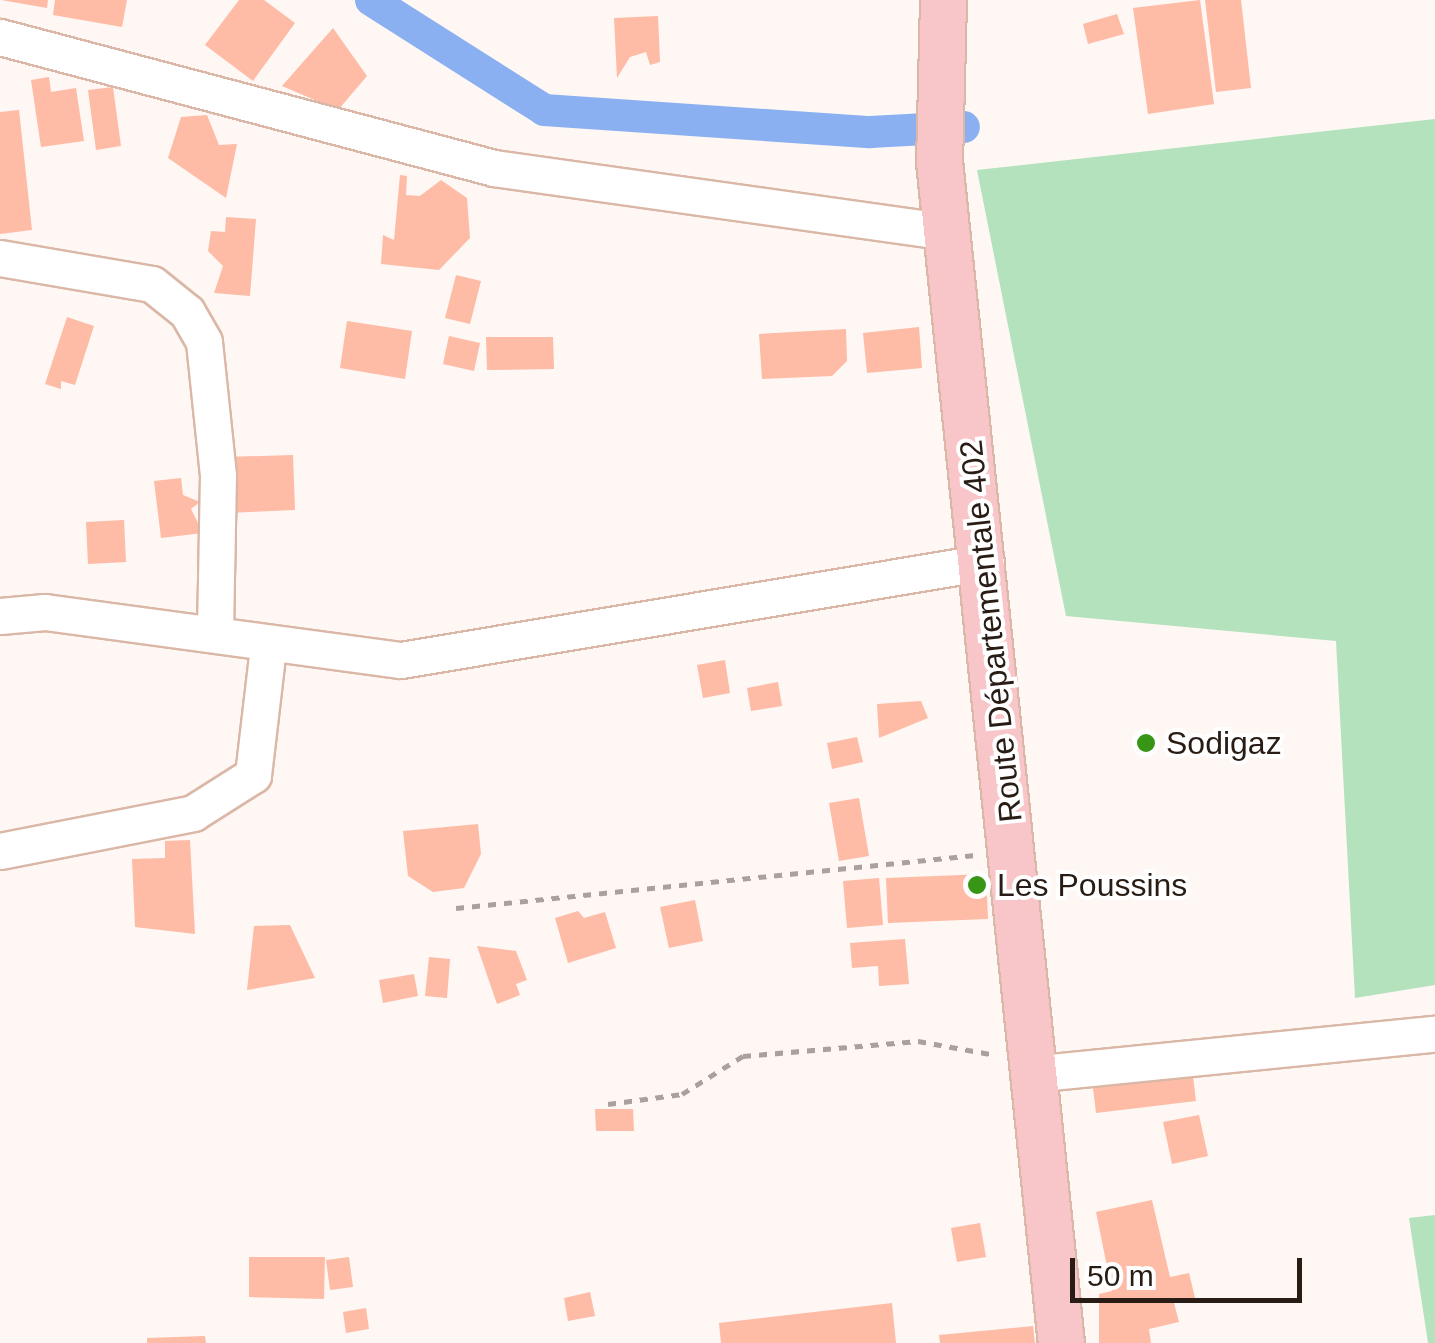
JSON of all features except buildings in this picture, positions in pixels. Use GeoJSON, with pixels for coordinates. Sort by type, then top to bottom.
{"type":"FeatureCollection","features":[{"type":"Feature","properties":{"kind":"main road","name":"Route Départementale 402"},"geometry":{"type":"LineString","coordinates":[[943,0],[937,98],[939,160],[986,562],[1060,1343]]}},
{"type":"Feature","properties":{"kind":"street"},"geometry":{"type":"LineString","coordinates":[[0,37],[494,168],[949,232]]}},
{"type":"Feature","properties":{"kind":"street"},"geometry":{"type":"LineString","coordinates":[[0,258],[152,284],[186,312],[204,342],[218,476],[215,633]]}},
{"type":"Feature","properties":{"kind":"street"},"geometry":{"type":"LineString","coordinates":[[0,616],[45,612],[215,633],[268,648],[400,660],[986,562]]}},
{"type":"Feature","properties":{"kind":"street"},"geometry":{"type":"LineString","coordinates":[[0,851],[193,813],[253,775],[268,648]]}},
{"type":"Feature","properties":{"kind":"street"},"geometry":{"type":"LineString","coordinates":[[1031,1062],[1435,1034]]}},
{"type":"Feature","properties":{"kind":"path"},"geometry":{"type":"LineString","coordinates":[[456,908],[1013,851]]}},
{"type":"Feature","properties":{"kind":"path"},"geometry":{"type":"LineString","coordinates":[[608,1104],[682,1094],[743,1056],[918,1041],[976,1057],[1031,1062]]}},
{"type":"Feature","properties":{"kind":"green space"},"geometry":{"type":"Polygon","coordinates":[[[1435,119],[1435,985],[1355,998],[1336,641],[1066,616],[977,170],[1435,119]]]}},
{"type":"Feature","properties":{"kind":"green space"},"geometry":{"type":"Polygon","coordinates":[[[1435,1215],[1435,1343],[1428,1343],[1409,1218],[1435,1215]]]}},
{"type":"Feature","properties":{"kind":"waterway"},"geometry":{"type":"LineString","coordinates":[[371,0],[544,110],[870,132],[964,127]]}},
{"type":"Feature","properties":{"kind":"place","name":"Sodigaz"},"geometry":{"type":"Point","coordinates":[1146,743]}},
{"type":"Feature","properties":{"kind":"place","name":"Les Poussins"},"geometry":{"type":"Point","coordinates":[977,885]}}]}
